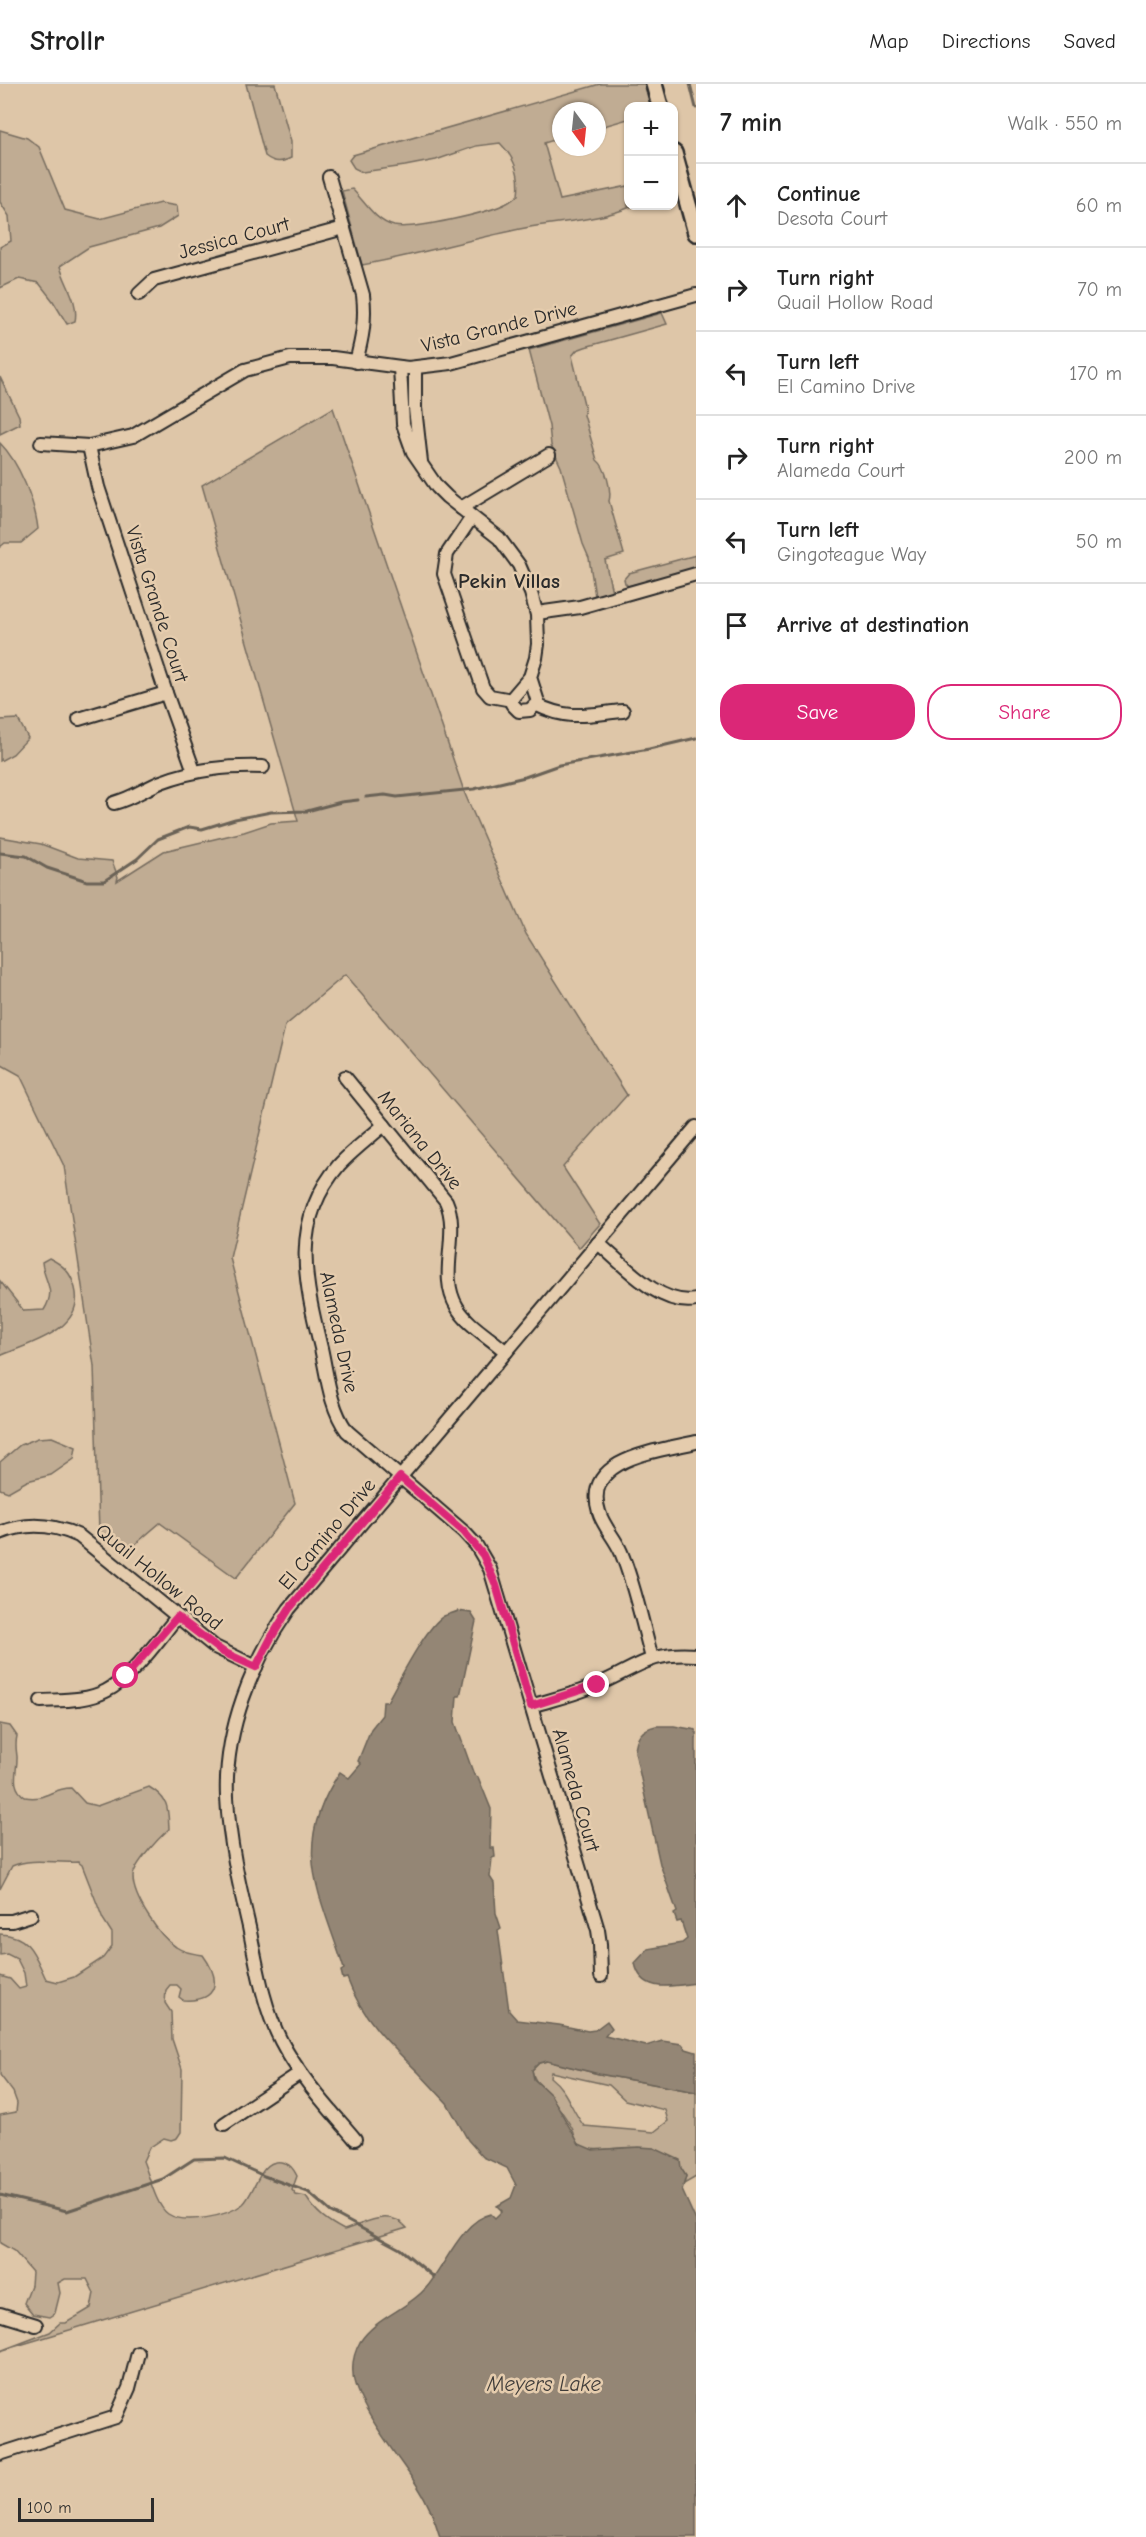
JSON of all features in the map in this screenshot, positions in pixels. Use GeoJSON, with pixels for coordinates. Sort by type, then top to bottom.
{"type":"FeatureCollection","features":[{"type":"Feature","properties":{"kind":"main road"},"geometry":{"type":"LineString","coordinates":[[654,84],[659,102]]}},
{"type":"Feature","properties":{"kind":"main road"},"geometry":{"type":"LineString","coordinates":[[675,156],[696,233]]}},
{"type":"Feature","properties":{"kind":"street"},"geometry":{"type":"LineString","coordinates":[[329,177],[363,295],[364,332],[356,362]]}},
{"type":"Feature","properties":{"kind":"street","name":"Jessica Court"},"geometry":{"type":"LineString","coordinates":[[139,294],[154,280],[344,228]]}},
{"type":"Feature","properties":{"kind":"street","name":"Vista Grande Drive"},"geometry":{"type":"LineString","coordinates":[[41,443],[89,446],[133,436],[245,370],[290,358],[333,358],[400,368],[451,363],[696,296]]}},
{"type":"Feature","properties":{"kind":"street"},"geometry":{"type":"LineString","coordinates":[[400,368],[403,424],[412,452],[437,487],[499,538],[519,565],[531,593],[537,613],[538,644],[530,677],[514,693],[512,704],[519,711],[530,710],[537,705]]}},
{"type":"Feature","properties":{"kind":"street"},"geometry":{"type":"LineString","coordinates":[[415,368],[415,408],[421,462]]}},
{"type":"Feature","properties":{"kind":"street","name":"Vista Grande Court"},"geometry":{"type":"LineString","coordinates":[[89,446],[98,487],[165,693],[194,771]]}},
{"type":"Feature","properties":{"kind":"street"},"geometry":{"type":"LineString","coordinates":[[461,508],[549,455]]}},
{"type":"Feature","properties":{"kind":"street"},"geometry":{"type":"LineString","coordinates":[[472,517],[447,554],[444,574],[483,688],[490,696],[512,700]]}},
{"type":"Feature","properties":{"kind":"street"},"geometry":{"type":"LineString","coordinates":[[537,613],[580,607],[696,574]]}},
{"type":"Feature","properties":{"kind":"street"},"geometry":{"type":"LineString","coordinates":[[530,677],[537,695],[537,705]]}},
{"type":"Feature","properties":{"kind":"street"},"geometry":{"type":"LineString","coordinates":[[80,719],[165,693]]}},
{"type":"Feature","properties":{"kind":"street"},"geometry":{"type":"LineString","coordinates":[[537,705],[555,714],[567,716],[623,711]]}},
{"type":"Feature","properties":{"kind":"street"},"geometry":{"type":"LineString","coordinates":[[114,803],[133,798],[160,782],[194,771],[224,767],[263,767]]}},
{"type":"Feature","properties":{"kind":"street","name":"Mariana Drive"},"geometry":{"type":"LineString","coordinates":[[345,1077],[439,1191],[449,1208],[452,1222],[448,1281],[456,1307],[506,1352]]}},
{"type":"Feature","properties":{"kind":"street","name":"Alameda Drive"},"geometry":{"type":"LineString","coordinates":[[384,1125],[347,1157],[324,1185],[316,1201],[306,1235],[305,1273],[338,1417],[347,1431],[400,1477]]}},
{"type":"Feature","properties":{"kind":"street","name":"El Camino Drive"},"geometry":{"type":"LineString","coordinates":[[355,2139],[300,2073],[280,2039],[266,2003],[229,1825],[227,1795],[231,1748],[240,1709],[256,1667],[289,1609],[696,1127]]}},
{"type":"Feature","properties":{"kind":"street"},"geometry":{"type":"LineString","coordinates":[[598,1243],[655,1291],[673,1300],[696,1300]]}},
{"type":"Feature","properties":{"kind":"street"},"geometry":{"type":"LineString","coordinates":[[652,1658],[626,1566],[616,1542],[601,1518],[596,1492],[605,1475],[619,1463],[696,1442]]}},
{"type":"Feature","properties":{"kind":"street","name":"Alameda Court"},"geometry":{"type":"LineString","coordinates":[[400,1477],[464,1532],[483,1555],[496,1585],[598,1930],[601,1976]]}},
{"type":"Feature","properties":{"kind":"street","name":"Quail Hollow Road"},"geometry":{"type":"LineString","coordinates":[[0,1533],[34,1525],[65,1530],[79,1536],[223,1652],[256,1667]]}},
{"type":"Feature","properties":{"kind":"street"},"geometry":{"type":"LineString","coordinates":[[41,1701],[85,1697],[110,1689],[126,1676],[177,1617]]}},
{"type":"Feature","properties":{"kind":"street"},"geometry":{"type":"LineString","coordinates":[[531,1706],[597,1685],[633,1665],[652,1658],[669,1655],[696,1655]]}},
{"type":"Feature","properties":{"kind":"street"},"geometry":{"type":"LineString","coordinates":[[0,1922],[31,1915]]}},
{"type":"Feature","properties":{"kind":"street"},"geometry":{"type":"LineString","coordinates":[[224,2124],[300,2073]]}},
{"type":"Feature","properties":{"kind":"street"},"geometry":{"type":"LineString","coordinates":[[0,2314],[36,2325]]}},
{"type":"Feature","properties":{"kind":"street"},"geometry":{"type":"LineString","coordinates":[[0,2454],[116,2417],[129,2388],[138,2353]]}},
{"type":"Feature","properties":{"kind":"shaded area"},"geometry":{"type":"Polygon","coordinates":[[[246,84],[275,84],[291,142],[291,158],[278,162],[265,156],[246,84]]]}},
{"type":"Feature","properties":{"kind":"shaded area"},"geometry":{"type":"Polygon","coordinates":[[[600,84],[645,84],[651,102],[624,102],[624,120],[606,125],[606,102],[552,102],[552,141],[544,143],[560,200],[624,187],[624,209],[593,218],[525,228],[362,265],[342,191],[352,189],[381,220],[387,224],[404,227],[451,220],[498,207],[518,195],[519,180],[510,154],[500,143],[476,146],[436,160],[362,172],[354,168],[349,160],[353,155],[600,84]]]}},
{"type":"Feature","properties":{"kind":"shaded area"},"geometry":{"type":"Polygon","coordinates":[[[0,130],[27,138],[39,147],[65,210],[100,219],[160,203],[177,206],[178,216],[159,228],[89,247],[60,266],[71,293],[76,314],[75,321],[67,324],[39,283],[19,279],[0,288],[0,247],[11,241],[9,216],[0,202],[0,130]]]}},
{"type":"Feature","properties":{"kind":"shaded area"},"geometry":{"type":"Polygon","coordinates":[[[662,313],[667,324],[585,347],[577,350],[572,356],[585,408],[584,415],[597,460],[608,479],[609,501],[624,554],[605,560],[612,592],[595,596],[589,558],[561,467],[551,445],[549,426],[529,350],[662,313]]]}},
{"type":"Feature","properties":{"kind":"shaded area"},"geometry":{"type":"Polygon","coordinates":[[[0,377],[19,416],[20,424],[0,434],[0,377]]]}},
{"type":"Feature","properties":{"kind":"shaded area"},"geometry":{"type":"Polygon","coordinates":[[[333,408],[465,794],[526,934],[627,1095],[563,1167],[600,1224],[579,1248],[345,975],[285,1026],[230,1258],[295,1503],[236,1578],[160,1523],[126,1552],[99,1533],[94,1366],[64,1166],[20,1075],[0,1064],[0,837],[41,844],[78,858],[112,861],[118,877],[117,881],[164,851],[244,832],[271,823],[298,821],[202,485],[333,408]]]}},
{"type":"Feature","properties":{"kind":"shaded area"},"geometry":{"type":"Polygon","coordinates":[[[0,443],[20,471],[38,529],[21,543],[5,543],[0,547],[0,443]]]}},
{"type":"Feature","properties":{"kind":"shaded area"},"geometry":{"type":"Polygon","coordinates":[[[696,555],[696,568],[628,586],[625,583],[624,579],[629,573],[696,555]]]}},
{"type":"Feature","properties":{"kind":"shaded area"},"geometry":{"type":"Polygon","coordinates":[[[18,719],[28,738],[13,754],[0,761],[0,720],[18,719]]]}},
{"type":"Feature","properties":{"kind":"shaded area"},"geometry":{"type":"Polygon","coordinates":[[[49,1258],[66,1270],[73,1282],[76,1302],[72,1315],[64,1325],[52,1333],[0,1356],[0,1281],[24,1311],[44,1310],[50,1291],[42,1262],[49,1258]]]}},
{"type":"Feature","properties":{"kind":"shaded area"},"geometry":{"type":"Polygon","coordinates":[[[52,1437],[76,1447],[74,1459],[51,1475],[27,1481],[8,1492],[0,1489],[0,1462],[20,1445],[38,1438],[52,1437]]]}},
{"type":"Feature","properties":{"kind":"shaded area"},"geometry":{"type":"Polygon","coordinates":[[[0,1724],[10,1726],[17,1736],[15,1778],[17,1788],[25,1797],[44,1796],[71,1788],[85,1803],[97,1806],[149,1787],[166,1804],[169,1829],[137,1866],[133,1877],[134,1886],[155,1926],[169,1942],[179,1949],[203,1955],[213,1973],[214,1981],[210,1993],[195,2000],[183,2000],[179,1997],[181,1989],[177,1985],[170,1985],[166,1990],[165,2003],[171,2012],[172,2039],[182,2069],[181,2132],[177,2138],[171,2140],[164,2138],[149,2148],[143,2161],[156,2197],[164,2210],[175,2217],[185,2219],[206,2218],[227,2212],[243,2204],[268,2166],[274,2162],[281,2162],[291,2167],[297,2176],[292,2190],[296,2195],[306,2197],[322,2216],[344,2230],[368,2221],[385,2218],[400,2222],[407,2228],[0,2351],[50,2332],[60,2323],[66,2323],[91,2308],[94,2293],[87,2279],[65,2279],[58,2283],[60,2293],[55,2313],[49,2317],[33,2314],[24,2303],[31,2285],[32,2272],[14,2251],[0,2243],[0,2115],[16,2112],[17,2103],[13,2092],[0,2075],[0,1976],[10,1979],[19,1989],[26,1987],[24,1973],[17,1959],[7,1954],[0,1955],[0,1934],[19,1938],[34,1954],[46,1979],[58,1982],[74,1977],[103,1958],[112,1946],[112,1933],[103,1919],[82,1865],[78,1862],[20,1863],[12,1866],[0,1889],[0,1724]]]}},
{"type":"Feature","properties":{"kind":"shaded area"},"geometry":{"type":"Polygon","coordinates":[[[547,2061],[599,2074],[696,2092],[696,2177],[684,2184],[686,2176],[672,2160],[657,2151],[642,2148],[598,2150],[586,2148],[578,2143],[573,2130],[552,2098],[535,2080],[532,2070],[539,2063],[547,2061]],[[551,2072],[550,2077],[561,2088],[584,2126],[654,2132],[668,2121],[665,2110],[625,2100],[609,2085],[551,2072]]]}},
{"type":"Feature","properties":{"kind":"water","name":"Meyers Lake"},"geometry":{"type":"Polygon","coordinates":[[[458,1611],[471,1613],[476,1621],[460,1696],[457,1696],[455,1722],[474,1775],[478,1777],[491,1809],[490,1848],[494,1848],[495,1857],[492,1858],[490,1877],[494,1883],[496,1913],[501,1928],[498,1930],[509,2011],[517,2020],[588,2031],[595,2030],[607,2021],[612,2028],[605,2036],[646,2046],[662,2041],[682,2044],[686,2049],[696,2052],[696,2092],[599,2074],[547,2061],[539,2063],[532,2070],[534,2079],[551,2095],[579,2144],[593,2150],[654,2148],[680,2160],[681,2168],[686,2176],[682,2190],[696,2221],[696,2537],[440,2537],[422,2493],[369,2415],[355,2385],[354,2357],[360,2342],[367,2333],[418,2296],[433,2279],[462,2235],[481,2218],[491,2214],[495,2218],[502,2211],[497,2206],[511,2198],[516,2185],[507,2168],[483,2157],[468,2140],[447,2103],[377,2029],[360,2005],[347,1978],[343,1979],[341,1971],[344,1969],[319,1893],[314,1870],[313,1847],[316,1824],[325,1799],[340,1772],[349,1778],[361,1764],[358,1761],[371,1729],[382,1715],[383,1702],[387,1702],[429,1630],[444,1616],[458,1611]]]}},
{"type":"Feature","properties":{"kind":"water"},"geometry":{"type":"Polygon","coordinates":[[[656,1726],[696,1730],[696,1983],[668,1986],[651,1984],[644,1980],[638,1973],[635,1963],[648,1949],[682,1943],[687,1939],[681,1921],[677,1922],[674,1914],[677,1912],[660,1864],[635,1752],[640,1735],[656,1726]]]}},
{"type":"Feature","properties":{"kind":"waterway"},"geometry":{"type":"LineString","coordinates":[[690,84],[696,108]]}},
{"type":"Feature","properties":{"kind":"waterway"},"geometry":{"type":"LineString","coordinates":[[366,797],[385,795],[397,797],[474,789],[525,777],[559,765],[696,738]]}},
{"type":"Feature","properties":{"kind":"waterway"},"geometry":{"type":"LineString","coordinates":[[0,853],[26,856],[47,868],[87,881],[104,881],[137,859],[158,839],[189,827],[202,829],[235,819],[271,812],[307,811],[358,800]]}},
{"type":"Feature","properties":{"kind":"waterway"},"geometry":{"type":"LineString","coordinates":[[0,2195],[67,2211],[163,2179],[194,2159],[225,2158],[264,2176],[308,2192],[331,2212],[400,2249],[434,2277]]}},
{"type":"Feature","properties":{"kind":"district","name":"Pekin Villas"},"geometry":{"type":"Point","coordinates":[509,581]}},
{"type":"Feature","properties":{"kind":"route"},"geometry":{"type":"LineString","coordinates":[[126,1676],[177,1617],[215,1647],[256,1667],[289,1609],[400,1477],[464,1532],[483,1555],[496,1585],[531,1706],[597,1685]]}}]}
